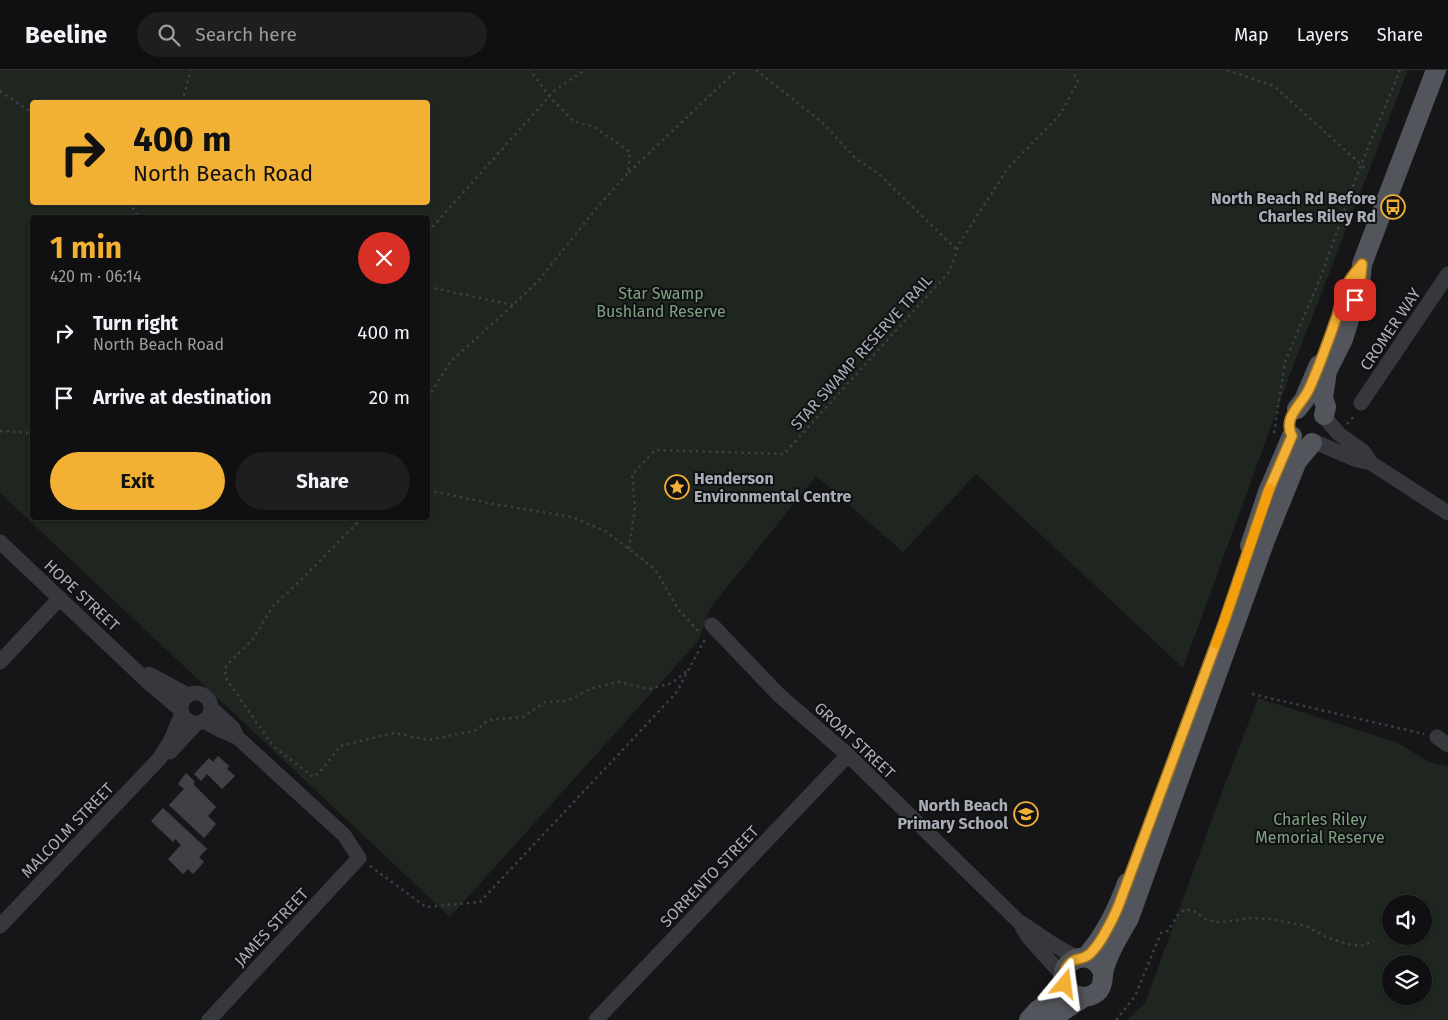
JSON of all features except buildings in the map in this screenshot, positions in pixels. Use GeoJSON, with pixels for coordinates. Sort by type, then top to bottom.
{"type":"FeatureCollection","features":[{"type":"Feature","properties":{"kind":"main road"},"geometry":{"type":"LineString","coordinates":[[1103,973],[1111,949],[1130,918],[1265,540],[1297,462],[1325,432],[1327,426],[1325,417],[1326,407],[1323,398],[1327,371],[1343,339],[1360,285],[1362,264],[1436,70]]}},
{"type":"Feature","properties":{"kind":"main road"},"geometry":{"type":"LineString","coordinates":[[1029,1020],[1038,1010],[1054,999],[1064,981],[1068,965],[1095,947],[1118,907],[1224,622],[1268,492],[1283,435],[1290,430],[1290,418],[1304,400],[1320,362],[1348,283],[1362,264]]}},
{"type":"Feature","properties":{"kind":"main road"},"geometry":{"type":"LineString","coordinates":[[1297,408],[1309,405],[1315,407],[1325,417]]}},
{"type":"Feature","properties":{"kind":"main road"},"geometry":{"type":"LineString","coordinates":[[1283,435],[1301,442],[1314,442]]}},
{"type":"Feature","properties":{"kind":"main road"},"geometry":{"type":"LineString","coordinates":[[1053,1020],[1084,997],[1094,994],[1099,990],[1104,979],[1099,964],[1082,957]]}},
{"type":"Feature","properties":{"kind":"main road"},"geometry":{"type":"LineString","coordinates":[[1064,981],[1072,994],[1084,997]]}},
{"type":"Feature","properties":{"kind":"street","name":"CROMER WAY"},"geometry":{"type":"LineString","coordinates":[[1361,403],[1448,274]]}},
{"type":"Feature","properties":{"kind":"street"},"geometry":{"type":"LineString","coordinates":[[1325,417],[1339,434],[1363,451],[1371,462],[1448,513]]}},
{"type":"Feature","properties":{"kind":"street"},"geometry":{"type":"LineString","coordinates":[[1314,442],[1357,460],[1371,462]]}},
{"type":"Feature","properties":{"kind":"street","name":"HOPE STREET"},"geometry":{"type":"LineString","coordinates":[[0,542],[182,712]]}},
{"type":"Feature","properties":{"kind":"street"},"geometry":{"type":"LineString","coordinates":[[0,662],[60,598]]}},
{"type":"Feature","properties":{"kind":"street","name":"GROAT STREET"},"geometry":{"type":"LineString","coordinates":[[712,625],[779,695],[848,755],[1018,921],[1061,951],[1082,957]]}},
{"type":"Feature","properties":{"kind":"street","name":"HOPE STREET"},"geometry":{"type":"LineString","coordinates":[[140,672],[148,673],[188,695]]}},
{"type":"Feature","properties":{"kind":"street"},"geometry":{"type":"LineString","coordinates":[[204,717],[210,703],[203,695],[193,693],[188,695],[182,702],[182,712],[186,719],[204,717],[232,728],[237,736],[344,835],[359,858]]}},
{"type":"Feature","properties":{"kind":"street","name":"MALCOLM STREET"},"geometry":{"type":"LineString","coordinates":[[0,926],[160,758],[171,740],[182,712]]}},
{"type":"Feature","properties":{"kind":"street","name":"MALCOLM STREET"},"geometry":{"type":"LineString","coordinates":[[160,758],[170,753],[204,717]]}},
{"type":"Feature","properties":{"kind":"street","name":"SORRENTO STREET"},"geometry":{"type":"LineString","coordinates":[[596,1020],[848,755]]}},
{"type":"Feature","properties":{"kind":"street","name":"JAMES STREET"},"geometry":{"type":"LineString","coordinates":[[209,1020],[359,858]]}},
{"type":"Feature","properties":{"kind":"street","name":"GROAT STREET"},"geometry":{"type":"LineString","coordinates":[[1018,921],[1029,938],[1064,981]]}},
{"type":"Feature","properties":{"kind":"path"},"geometry":{"type":"LineString","coordinates":[[183,100],[191,70]]}},
{"type":"Feature","properties":{"kind":"path"},"geometry":{"type":"LineString","coordinates":[[530,70],[549,96],[573,121],[594,127],[630,152],[628,173]]}},
{"type":"Feature","properties":{"kind":"path"},"geometry":{"type":"LineString","coordinates":[[430,230],[549,96],[585,70]]}},
{"type":"Feature","properties":{"kind":"path"},"geometry":{"type":"LineString","coordinates":[[430,395],[450,362],[539,280],[600,204],[628,173],[737,70]]}},
{"type":"Feature","properties":{"kind":"path"},"geometry":{"type":"LineString","coordinates":[[756,70],[824,124],[853,156],[880,175],[957,250]]}},
{"type":"Feature","properties":{"kind":"path","name":"STAR SWAMP RESERVE TRAIL"},"geometry":{"type":"LineString","coordinates":[[629,549],[636,507],[632,475],[655,450],[784,454],[950,271],[959,244],[1008,168],[1059,116],[1078,82],[1072,70]]}},
{"type":"Feature","properties":{"kind":"path"},"geometry":{"type":"LineString","coordinates":[[1227,70],[1274,86],[1367,170]]}},
{"type":"Feature","properties":{"kind":"path"},"geometry":{"type":"LineString","coordinates":[[1283,435],[1285,362],[1322,274],[1361,165],[1400,70]]}},
{"type":"Feature","properties":{"kind":"path"},"geometry":{"type":"LineString","coordinates":[[0,91],[30,112]]}},
{"type":"Feature","properties":{"kind":"path"},"geometry":{"type":"LineString","coordinates":[[430,287],[513,305]]}},
{"type":"Feature","properties":{"kind":"path"},"geometry":{"type":"LineString","coordinates":[[0,431],[30,433]]}},
{"type":"Feature","properties":{"kind":"path"},"geometry":{"type":"LineString","coordinates":[[430,490],[488,503],[572,517],[605,531],[655,568],[678,609],[705,639]]}},
{"type":"Feature","properties":{"kind":"path"},"geometry":{"type":"LineString","coordinates":[[360,520],[273,606],[253,639],[226,666],[225,677],[273,746],[313,777],[320,772],[340,746],[394,733],[428,740],[477,730],[488,720],[523,717],[545,702],[567,701],[592,688],[618,682],[649,689],[672,683],[689,669]]}},
{"type":"Feature","properties":{"kind":"path"},"geometry":{"type":"LineString","coordinates":[[359,858],[426,907],[480,902],[676,693],[712,625]]}},
{"type":"Feature","properties":{"kind":"path"},"geometry":{"type":"LineString","coordinates":[[1252,694],[1443,741]]}},
{"type":"Feature","properties":{"kind":"path"},"geometry":{"type":"LineString","coordinates":[[1116,1020],[1135,996],[1161,933],[1168,932],[1177,916],[1185,909],[1196,912],[1205,919],[1217,922],[1248,918],[1270,919],[1306,926],[1328,938],[1348,944],[1361,946],[1374,941]]}},
{"type":"Feature","properties":{"kind":"green space","name":"Star Swamp Bushland Reserve"},"geometry":{"type":"Polygon","coordinates":[[[0,70],[1408,70],[1292,369],[1183,668],[976,474],[903,552],[816,476],[711,607],[699,640],[450,917],[0,493],[0,70]]]}},
{"type":"Feature","properties":{"kind":"green space","name":"Charles Riley Memorial Reserve"},"geometry":{"type":"Polygon","coordinates":[[[1258,698],[1398,743],[1429,762],[1448,766],[1448,1020],[1127,1020],[1145,1003],[1258,698]]]}},
{"type":"Feature","properties":{"kind":"slow traffic"},"geometry":{"type":"LineString","coordinates":[[1216,644],[1270,488]]}},
{"type":"Feature","properties":{"kind":"place","name":"North Beach Rd Before Charles Riley Rd"},"geometry":{"type":"Point","coordinates":[1393,207]}},
{"type":"Feature","properties":{"kind":"place","name":"Henderson Environmental Centre"},"geometry":{"type":"Point","coordinates":[677,487]}},
{"type":"Feature","properties":{"kind":"place","name":"North Beach Primary School"},"geometry":{"type":"Point","coordinates":[1026,814]}},
{"type":"Feature","properties":{"kind":"route"},"geometry":{"type":"LineString","coordinates":[[1065,984],[1064,977],[1068,965],[1073,960],[1086,957],[1095,947],[1118,907],[1224,622],[1268,492],[1288,449],[1292,436],[1289,424],[1290,418],[1304,400],[1324,353],[1348,283],[1362,264],[1360,285],[1355,300]]}}]}
